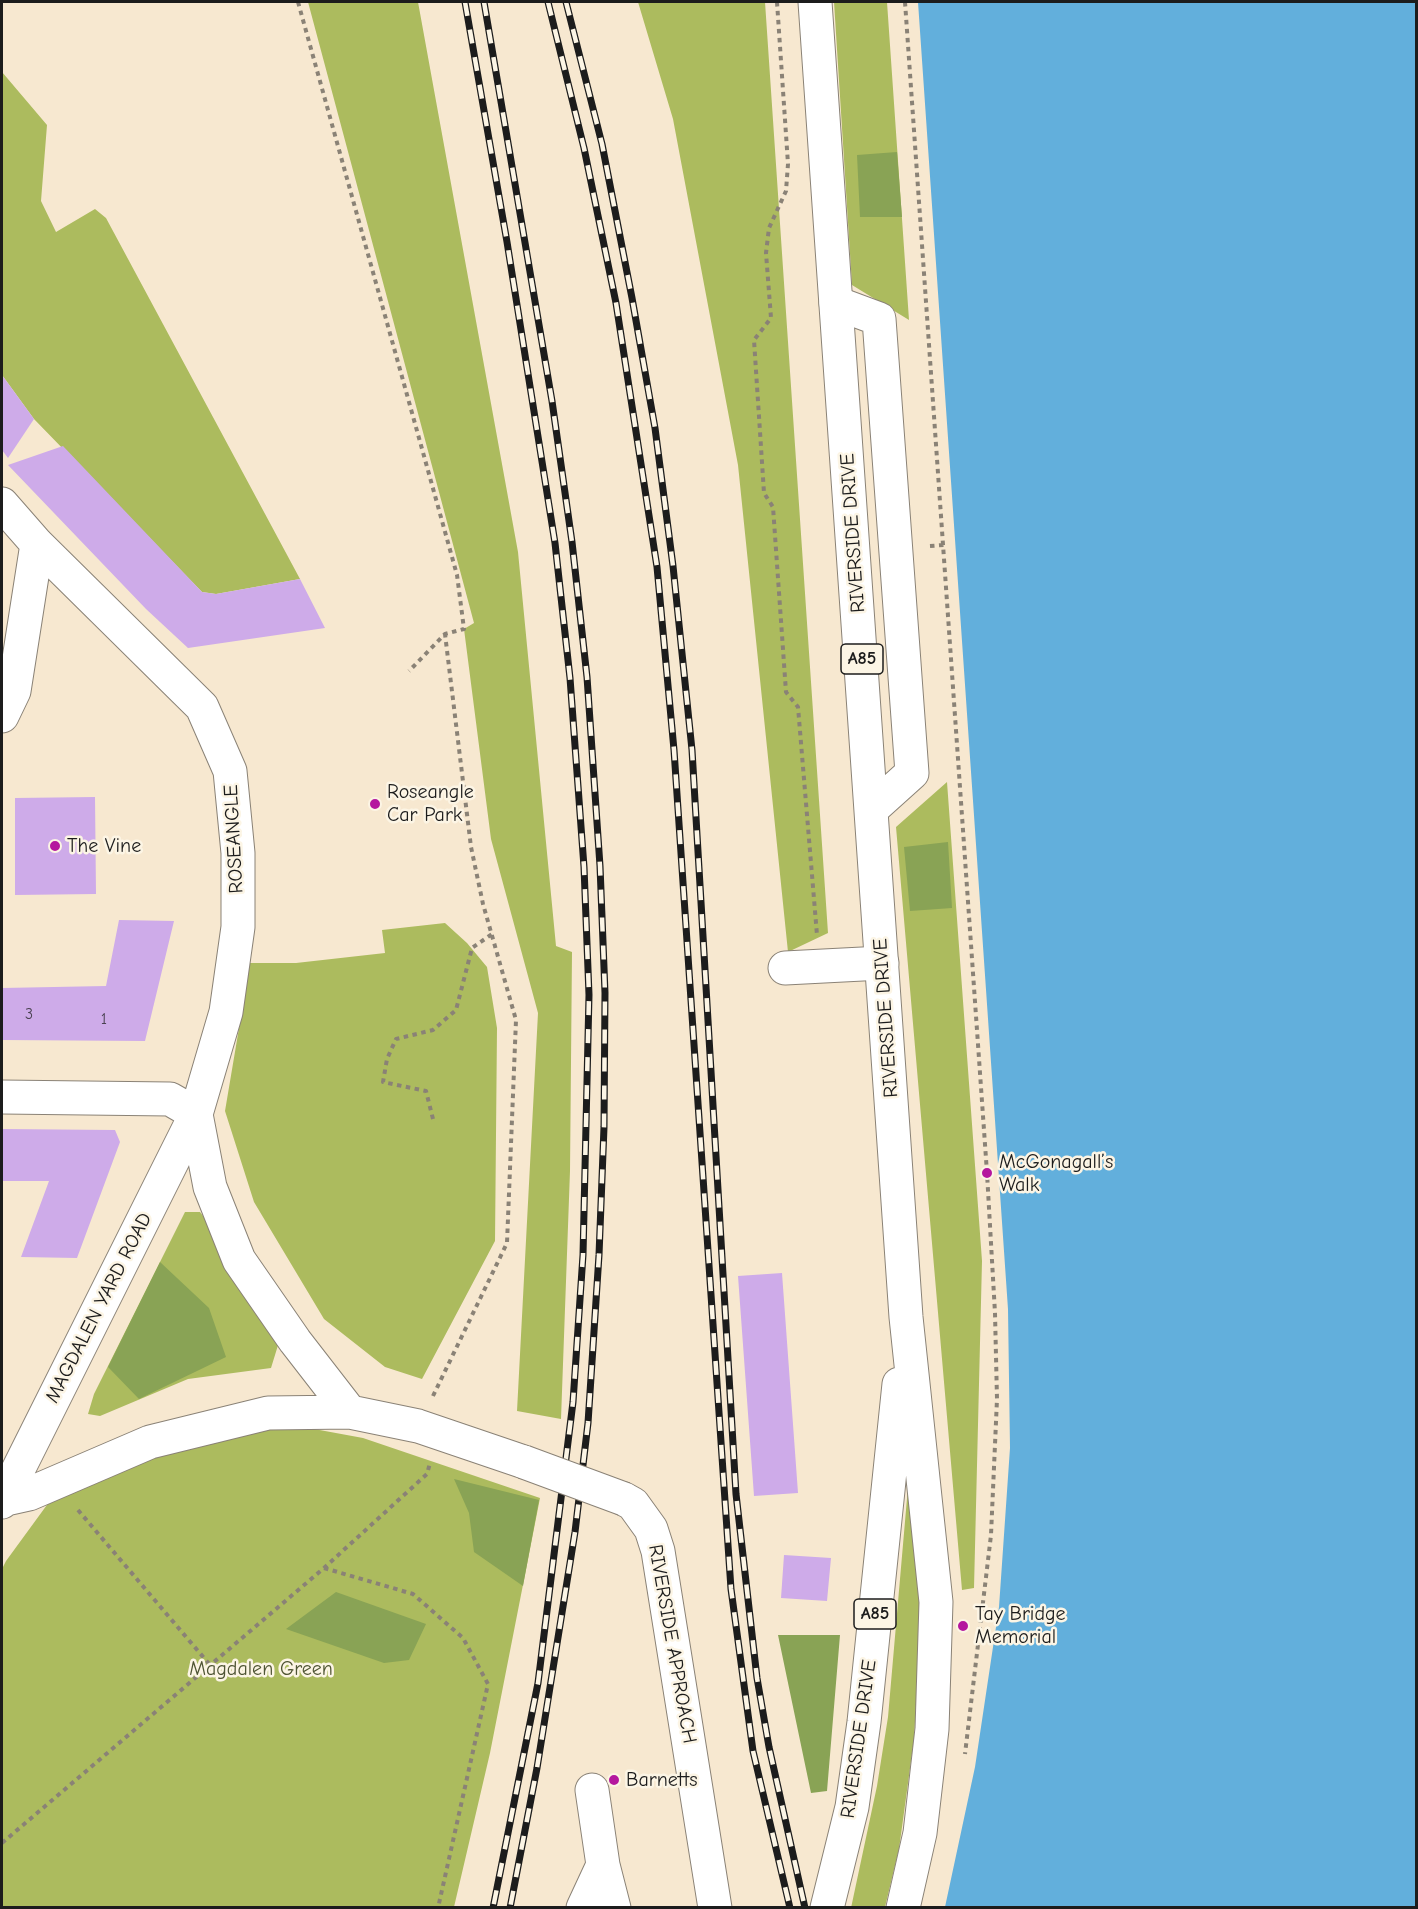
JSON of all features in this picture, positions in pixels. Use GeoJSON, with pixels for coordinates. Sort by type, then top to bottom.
{"type":"FeatureCollection","features":[{"type":"Feature","properties":{"kind":"street","name":"RIVERSIDE DRIVE"},"geometry":{"type":"LineString","coordinates":[[815,2],[906,1317],[936,1602],[932,1729],[920,1833],[903,1908]]}},
{"type":"Feature","properties":{"kind":"street"},"geometry":{"type":"LineString","coordinates":[[837,303],[879,319],[912,773],[872,809]]}},
{"type":"Feature","properties":{"kind":"street","name":"ROSEANGLE"},"geometry":{"type":"LineString","coordinates":[[2,504],[37,544],[202,707],[231,771],[238,853],[238,927],[226,1012],[196,1114]]}},
{"type":"Feature","properties":{"kind":"street"},"geometry":{"type":"LineString","coordinates":[[2,716],[14,691],[37,544]]}},
{"type":"Feature","properties":{"kind":"street"},"geometry":{"type":"LineString","coordinates":[[785,968],[882,963]]}},
{"type":"Feature","properties":{"kind":"street"},"geometry":{"type":"LineString","coordinates":[[2,1097],[170,1099],[196,1114],[210,1187],[239,1260],[295,1341],[350,1412]]}},
{"type":"Feature","properties":{"kind":"street","name":"MAGDALEN YARD ROAD"},"geometry":{"type":"LineString","coordinates":[[2,1501],[196,1114]]}},
{"type":"Feature","properties":{"kind":"street","name":"RIVERSIDE DRIVE"},"geometry":{"type":"LineString","coordinates":[[827,1908],[852,1807],[864,1722],[906,1317]]}},
{"type":"Feature","properties":{"kind":"street","name":"RIVERSIDE APPROACH"},"geometry":{"type":"LineString","coordinates":[[2,1501],[29,1494],[150,1442],[268,1413],[350,1412],[427,1430],[524,1462],[633,1504],[651,1529],[658,1551],[715,1908]]}},
{"type":"Feature","properties":{"kind":"street"},"geometry":{"type":"LineString","coordinates":[[592,1790],[603,1865],[614,1908]]}},
{"type":"Feature","properties":{"kind":"street"},"geometry":{"type":"LineString","coordinates":[[583,1908],[603,1865]]}},
{"type":"Feature","properties":{"kind":"path"},"geometry":{"type":"LineString","coordinates":[[298,2],[457,575],[464,629],[445,634],[409,671]]}},
{"type":"Feature","properties":{"kind":"path"},"geometry":{"type":"LineString","coordinates":[[777,2],[788,164],[786,191],[769,228],[766,253],[771,318],[754,340],[764,493],[773,507],[786,692],[798,707],[820,966]]}},
{"type":"Feature","properties":{"kind":"path"},"geometry":{"type":"LineString","coordinates":[[905,2],[988,1184],[996,1369],[991,1535],[965,1755]]}},
{"type":"Feature","properties":{"kind":"path"},"geometry":{"type":"LineString","coordinates":[[2,1843],[324,1568],[427,1474],[427,1430],[507,1243],[516,1020],[492,934],[465,810],[445,634]]}},
{"type":"Feature","properties":{"kind":"path"},"geometry":{"type":"LineString","coordinates":[[433,1119],[426,1091],[383,1082],[387,1059],[396,1039],[433,1030],[456,1010],[472,948],[492,934]]}},
{"type":"Feature","properties":{"kind":"path"},"geometry":{"type":"LineString","coordinates":[[55,1482],[210,1665]]}},
{"type":"Feature","properties":{"kind":"path"},"geometry":{"type":"LineString","coordinates":[[324,1568],[412,1594],[463,1638],[488,1684],[438,1908]]}},
{"type":"Feature","properties":{"kind":"green space"},"geometry":{"type":"Polygon","coordinates":[[[308,2],[418,2],[518,552],[556,946],[572,952],[570,1171],[561,1419],[517,1411],[538,1013],[491,839],[464,629],[474,623],[308,2]]]}},
{"type":"Feature","properties":{"kind":"green space"},"geometry":{"type":"Polygon","coordinates":[[[638,2],[765,2],[828,933],[788,952],[738,465],[673,119],[638,2]]]}},
{"type":"Feature","properties":{"kind":"green space"},"geometry":{"type":"Polygon","coordinates":[[[834,2],[887,2],[909,320],[852,285],[834,2]]]}},
{"type":"Feature","properties":{"kind":"green space"},"geometry":{"type":"Polygon","coordinates":[[[2,72],[47,125],[41,201],[56,232],[95,209],[106,218],[300,579],[216,594],[202,592],[34,419],[2,375],[2,72]]]}},
{"type":"Feature","properties":{"kind":"green space"},"geometry":{"type":"Polygon","coordinates":[[[897,152],[902,217],[860,217],[857,155],[897,152]]]}},
{"type":"Feature","properties":{"kind":"green space"},"geometry":{"type":"Polygon","coordinates":[[[947,782],[982,1261],[974,1588],[962,1590],[896,827],[947,782]]]}},
{"type":"Feature","properties":{"kind":"green space"},"geometry":{"type":"Polygon","coordinates":[[[948,842],[952,908],[910,911],[904,847],[948,842]]]}},
{"type":"Feature","properties":{"kind":"green space"},"geometry":{"type":"Polygon","coordinates":[[[445,923],[467,943],[487,967],[497,1028],[495,1241],[422,1379],[385,1367],[324,1319],[254,1202],[225,1111],[250,963],[296,963],[385,953],[382,930],[445,923]]]}},
{"type":"Feature","properties":{"kind":"green space"},"geometry":{"type":"Polygon","coordinates":[[[185,1212],[200,1212],[214,1230],[279,1342],[271,1368],[188,1379],[100,1416],[88,1414],[94,1394],[185,1212]]]}},
{"type":"Feature","properties":{"kind":"green space"},"geometry":{"type":"Polygon","coordinates":[[[160,1262],[209,1308],[226,1357],[139,1399],[108,1367],[160,1262]]]}},
{"type":"Feature","properties":{"kind":"green space","name":"Magdalen Green"},"geometry":{"type":"Polygon","coordinates":[[[287,1424],[363,1438],[540,1498],[490,1753],[454,1907],[2,1908],[2,1569],[6,1561],[52,1498],[114,1461],[287,1424]]]}},
{"type":"Feature","properties":{"kind":"green space"},"geometry":{"type":"Polygon","coordinates":[[[454,1479],[539,1500],[523,1586],[474,1552],[469,1513],[454,1479]]]}},
{"type":"Feature","properties":{"kind":"green space"},"geometry":{"type":"Polygon","coordinates":[[[908,1487],[918,1570],[920,1635],[914,1739],[899,1849],[885,1907],[851,1908],[877,1786],[888,1717],[908,1487]]]}},
{"type":"Feature","properties":{"kind":"green space"},"geometry":{"type":"Polygon","coordinates":[[[336,1592],[426,1624],[409,1660],[384,1663],[286,1629],[336,1592]]]}},
{"type":"Feature","properties":{"kind":"green space"},"geometry":{"type":"Polygon","coordinates":[[[778,1635],[840,1635],[827,1791],[811,1793],[778,1635]]]}},
{"type":"Feature","properties":{"kind":"water"},"geometry":{"type":"Polygon","coordinates":[[[918,2],[1416,2],[1416,1907],[945,1907],[975,1767],[999,1607],[1010,1448],[1008,1309],[918,2]]]}},
{"type":"Feature","properties":{"kind":"building"},"geometry":{"type":"Polygon","coordinates":[[[2,375],[34,419],[8,458],[2,450],[2,375]]]}},
{"type":"Feature","properties":{"kind":"building"},"geometry":{"type":"Polygon","coordinates":[[[63,446],[202,592],[216,594],[300,579],[325,628],[188,648],[146,609],[8,465],[63,446]]]}},
{"type":"Feature","properties":{"kind":"building","name":"The Vine"},"geometry":{"type":"Polygon","coordinates":[[[95,797],[96,894],[15,895],[15,798],[95,797]]]}},
{"type":"Feature","properties":{"kind":"building"},"geometry":{"type":"Polygon","coordinates":[[[119,920],[174,921],[145,1041],[2,1040],[2,988],[106,986],[119,920]]]}},
{"type":"Feature","properties":{"kind":"building"},"geometry":{"type":"Polygon","coordinates":[[[2,1129],[115,1130],[120,1142],[77,1258],[21,1257],[49,1181],[2,1181],[2,1129]]]}},
{"type":"Feature","properties":{"kind":"building"},"geometry":{"type":"Polygon","coordinates":[[[782,1273],[798,1493],[754,1496],[738,1276],[782,1273]]]}},
{"type":"Feature","properties":{"kind":"building"},"geometry":{"type":"Polygon","coordinates":[[[784,1555],[831,1558],[827,1601],[781,1598],[784,1555]]]}},
{"type":"Feature","properties":{"kind":"railway"},"geometry":{"type":"LineString","coordinates":[[465,2],[507,242],[555,543],[570,678],[584,867],[589,995],[583,1255],[573,1402],[538,1683],[493,1908]]}},
{"type":"Feature","properties":{"kind":"railway"},"geometry":{"type":"LineString","coordinates":[[484,2],[552,401],[572,542],[587,677],[600,866],[605,993],[604,1127],[599,1255],[588,1423],[575,1532],[537,1768],[510,1908]]}},
{"type":"Feature","properties":{"kind":"railway"},"geometry":{"type":"LineString","coordinates":[[548,2],[584,148],[616,303],[657,567],[674,750],[731,1589],[753,1751],[790,1908]]}},
{"type":"Feature","properties":{"kind":"railway"},"geometry":{"type":"LineString","coordinates":[[566,2],[602,144],[632,298],[655,428],[673,566],[692,750],[736,1494],[757,1678],[769,1747],[805,1908]]}},
{"type":"Feature","properties":{"kind":"place","name":"Roseangle Car Park"},"geometry":{"type":"Point","coordinates":[375,804]}},
{"type":"Feature","properties":{"kind":"place","name":"The Vine"},"geometry":{"type":"Point","coordinates":[55,846]}},
{"type":"Feature","properties":{"kind":"place","name":"McGonagall’s Walk"},"geometry":{"type":"Point","coordinates":[987,1173]}},
{"type":"Feature","properties":{"kind":"place","name":"Tay Bridge Memorial"},"geometry":{"type":"Point","coordinates":[963,1626]}},
{"type":"Feature","properties":{"kind":"place","name":"Barnetts"},"geometry":{"type":"Point","coordinates":[614,1780]}}]}
